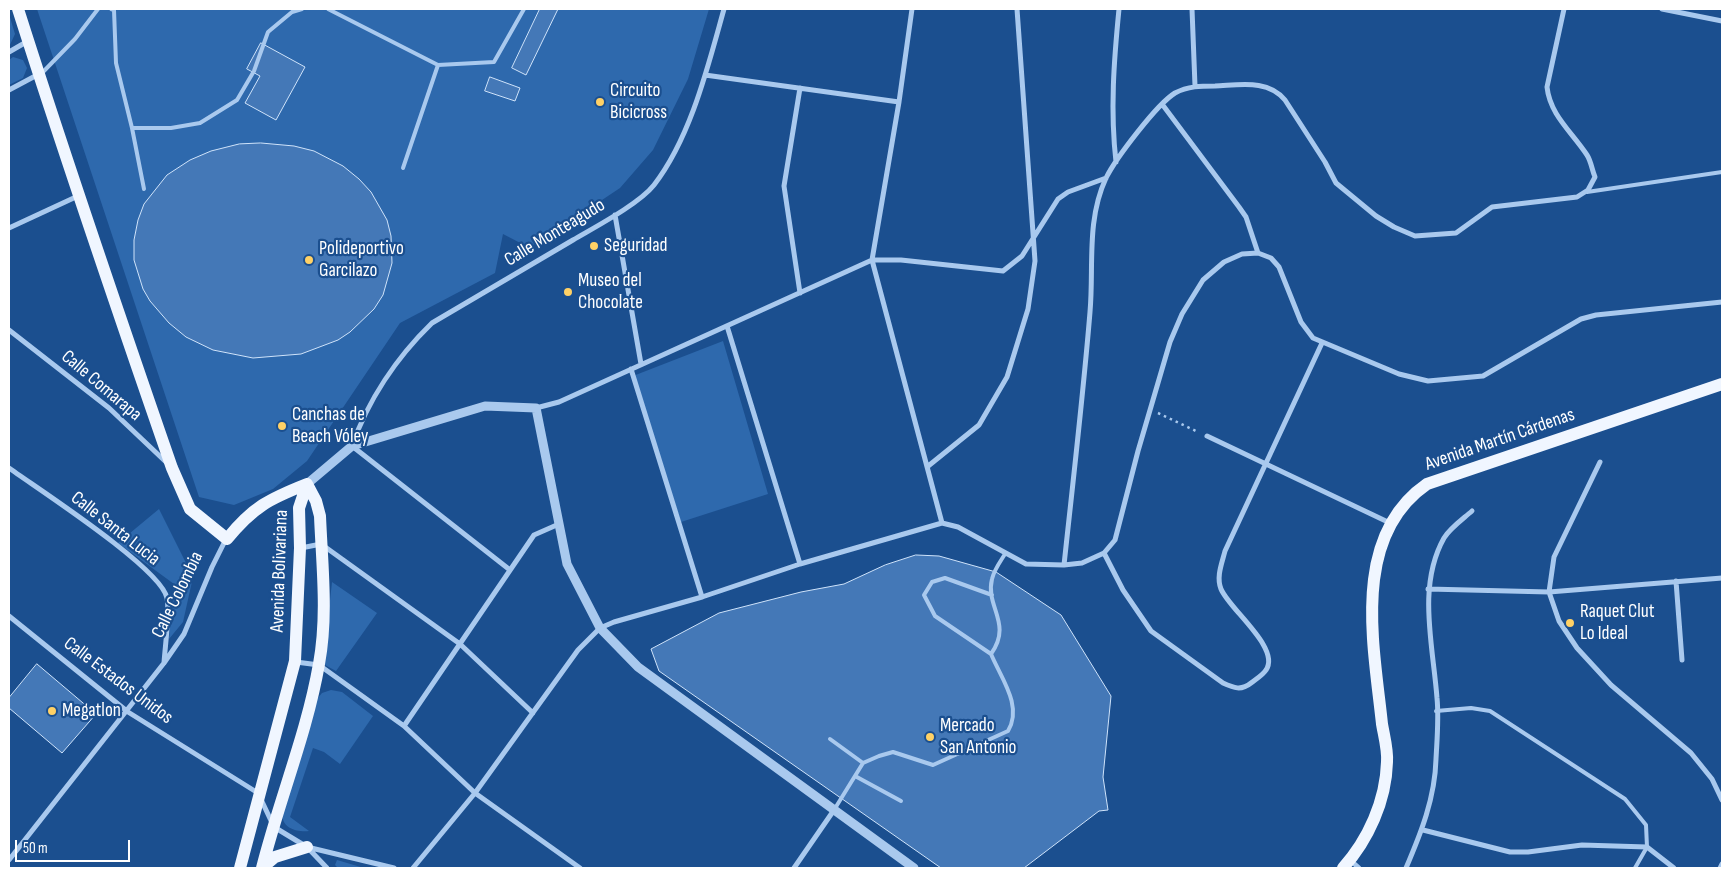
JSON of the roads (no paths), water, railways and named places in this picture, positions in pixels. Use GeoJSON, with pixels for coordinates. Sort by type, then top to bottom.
{"type":"FeatureCollection","features":[{"type":"Feature","properties":{"kind":"main road"},"geometry":{"type":"LineString","coordinates":[[18,9],[41,74],[78,196],[172,468],[190,509],[227,538]]}},
{"type":"Feature","properties":{"kind":"main road","name":"Avenida Martín Cárdenas"},"geometry":{"type":"LineString","coordinates":[[1351,865],[1367,836],[1383,792],[1388,761],[1372,629],[1371,593],[1380,551],[1390,524],[1412,494],[1427,484],[1722,384]]}},
{"type":"Feature","properties":{"kind":"main road","name":"Calle Colombia"},"geometry":{"type":"LineString","coordinates":[[227,538],[245,516],[270,499],[306,484]]}},
{"type":"Feature","properties":{"kind":"main road","name":"Avenida Bolivariana"},"geometry":{"type":"LineString","coordinates":[[262,868],[319,665],[323,630],[320,516],[316,501],[306,484]]}},
{"type":"Feature","properties":{"kind":"main road","name":"Avenida Bolivariana"},"geometry":{"type":"LineString","coordinates":[[240,868],[258,793],[295,661],[300,508],[306,484]]}},
{"type":"Feature","properties":{"kind":"main road"},"geometry":{"type":"LineString","coordinates":[[262,868],[275,857],[307,847]]}},
{"type":"Feature","properties":{"kind":"street","name":"Calle Monteagudo"},"geometry":{"type":"LineString","coordinates":[[352,446],[363,415],[411,344],[432,323],[616,215],[653,186],[669,162],[705,75],[724,9]]}},
{"type":"Feature","properties":{"kind":"street"},"geometry":{"type":"LineString","coordinates":[[912,9],[899,102],[872,260],[942,523]]}},
{"type":"Feature","properties":{"kind":"street"},"geometry":{"type":"LineString","coordinates":[[927,467],[979,425],[1007,377],[1028,309],[1035,261],[1017,9]]}},
{"type":"Feature","properties":{"kind":"street"},"geometry":{"type":"LineString","coordinates":[[1116,162],[1112,129],[1112,86],[1119,9]]}},
{"type":"Feature","properties":{"kind":"street"},"geometry":{"type":"LineString","coordinates":[[1192,9],[1195,86]]}},
{"type":"Feature","properties":{"kind":"street"},"geometry":{"type":"LineString","coordinates":[[1064,565],[1091,304],[1090,244],[1095,213],[1106,178],[1116,162],[1162,104],[1174,94],[1195,86],[1266,85],[1278,90],[1326,162],[1336,183],[1376,216],[1394,227],[1415,236],[1456,232],[1492,207],[1577,197],[1584,192],[1595,177],[1588,157],[1556,114],[1547,87],[1564,9]]}},
{"type":"Feature","properties":{"kind":"street"},"geometry":{"type":"LineString","coordinates":[[1662,9],[1722,21]]}},
{"type":"Feature","properties":{"kind":"street"},"geometry":{"type":"LineString","coordinates":[[9,52],[28,41]]}},
{"type":"Feature","properties":{"kind":"street"},"geometry":{"type":"LineString","coordinates":[[9,90],[41,74]]}},
{"type":"Feature","properties":{"kind":"street"},"geometry":{"type":"LineString","coordinates":[[705,75],[899,102]]}},
{"type":"Feature","properties":{"kind":"street"},"geometry":{"type":"LineString","coordinates":[[800,88],[784,186],[800,293]]}},
{"type":"Feature","properties":{"kind":"street"},"geometry":{"type":"LineString","coordinates":[[1162,104],[1240,207],[1246,217],[1258,254]]}},
{"type":"Feature","properties":{"kind":"street"},"geometry":{"type":"LineString","coordinates":[[352,446],[485,406],[536,408],[559,402],[872,260],[901,260],[1003,271],[1022,256],[1058,199],[1068,192],[1106,178]]}},
{"type":"Feature","properties":{"kind":"street"},"geometry":{"type":"LineString","coordinates":[[9,228],[78,196]]}},
{"type":"Feature","properties":{"kind":"street"},"geometry":{"type":"LineString","coordinates":[[616,215],[641,364]]}},
{"type":"Feature","properties":{"kind":"street"},"geometry":{"type":"LineString","coordinates":[[413,868],[475,793],[578,650],[600,628],[800,564],[942,523],[958,527],[1026,564],[1064,565],[1082,562],[1104,553],[1115,540],[1150,409],[1170,342],[1182,314],[1203,280],[1224,262],[1242,254],[1258,254],[1271,258],[1279,267],[1301,322],[1313,338],[1410,377],[1428,381],[1469,379],[1483,376],[1581,319],[1596,315],[1722,302]]}},
{"type":"Feature","properties":{"kind":"street"},"geometry":{"type":"LineString","coordinates":[[727,326],[800,564]]}},
{"type":"Feature","properties":{"kind":"street","name":"Calle Comarapa"},"geometry":{"type":"LineString","coordinates":[[9,330],[109,408],[172,468]]}},
{"type":"Feature","properties":{"kind":"street"},"geometry":{"type":"LineString","coordinates":[[1104,553],[1123,590],[1151,630],[1223,683],[1235,689],[1246,687],[1266,670],[1269,659],[1265,647],[1221,590],[1219,576],[1224,551],[1322,343]]}},
{"type":"Feature","properties":{"kind":"street"},"geometry":{"type":"LineString","coordinates":[[631,369],[702,596]]}},
{"type":"Feature","properties":{"kind":"street"},"geometry":{"type":"LineString","coordinates":[[536,408],[567,564],[600,628],[638,668],[914,868]]}},
{"type":"Feature","properties":{"kind":"street"},"geometry":{"type":"LineString","coordinates":[[1206,436],[1390,524]]}},
{"type":"Feature","properties":{"kind":"street"},"geometry":{"type":"LineString","coordinates":[[352,446],[510,570]]}},
{"type":"Feature","properties":{"kind":"street","name":"Calle Colombia"},"geometry":{"type":"LineString","coordinates":[[306,484],[352,446]]}},
{"type":"Feature","properties":{"kind":"street"},"geometry":{"type":"LineString","coordinates":[[1600,462],[1554,557],[1549,592],[1559,621],[1577,648],[1612,685],[1691,753],[1712,779],[1722,800]]}},
{"type":"Feature","properties":{"kind":"street","name":"Calle Santa Lucia"},"geometry":{"type":"LineString","coordinates":[[9,468],[135,559],[159,582],[167,598],[164,663]]}},
{"type":"Feature","properties":{"kind":"street"},"geometry":{"type":"LineString","coordinates":[[1406,868],[1423,830],[1431,797],[1436,761],[1436,711],[1428,589],[1433,563],[1445,536],[1472,511]]}},
{"type":"Feature","properties":{"kind":"street"},"geometry":{"type":"LineString","coordinates":[[404,726],[534,535],[559,524]]}},
{"type":"Feature","properties":{"kind":"street","name":"Calle Colombia"},"geometry":{"type":"LineString","coordinates":[[9,860],[128,712],[184,634],[212,567],[227,538]]}},
{"type":"Feature","properties":{"kind":"street"},"geometry":{"type":"LineString","coordinates":[[300,548],[321,544],[460,644],[533,714]]}},
{"type":"Feature","properties":{"kind":"street"},"geometry":{"type":"LineString","coordinates":[[1428,589],[1549,592],[1722,578]]}},
{"type":"Feature","properties":{"kind":"street"},"geometry":{"type":"LineString","coordinates":[[1676,582],[1682,660]]}},
{"type":"Feature","properties":{"kind":"street","name":"Calle Estados Unidos"},"geometry":{"type":"LineString","coordinates":[[9,616],[128,712],[258,793]]}},
{"type":"Feature","properties":{"kind":"street"},"geometry":{"type":"LineString","coordinates":[[295,661],[319,665],[404,726],[475,793],[580,868]]}},
{"type":"Feature","properties":{"kind":"street"},"geometry":{"type":"LineString","coordinates":[[258,793],[274,827],[307,847],[327,868]]}},
{"type":"Feature","properties":{"kind":"street"},"geometry":{"type":"LineString","coordinates":[[794,868],[834,810]]}},
{"type":"Feature","properties":{"kind":"street"},"geometry":{"type":"LineString","coordinates":[[1423,830],[1510,852],[1582,845],[1647,847],[1674,868]]}},
{"type":"Feature","properties":{"kind":"street"},"geometry":{"type":"LineString","coordinates":[[307,847],[394,868]]}},
{"type":"Feature","properties":{"kind":"street"},"geometry":{"type":"LineString","coordinates":[[1720,868],[1722,864]]}},
{"type":"Feature","properties":{"kind":"lane"},"geometry":{"type":"LineString","coordinates":[[41,74],[75,39],[98,9]]}},
{"type":"Feature","properties":{"kind":"lane"},"geometry":{"type":"LineString","coordinates":[[111,9],[114,10],[116,63],[132,128],[144,189]]}},
{"type":"Feature","properties":{"kind":"lane"},"geometry":{"type":"LineString","coordinates":[[132,128],[171,128],[200,123],[238,100],[254,71],[268,32],[292,12],[302,9]]}},
{"type":"Feature","properties":{"kind":"lane"},"geometry":{"type":"LineString","coordinates":[[328,9],[438,65],[494,62],[524,9]]}},
{"type":"Feature","properties":{"kind":"lane"},"geometry":{"type":"LineString","coordinates":[[403,168],[438,65]]}},
{"type":"Feature","properties":{"kind":"lane"},"geometry":{"type":"LineString","coordinates":[[1584,192],[1722,172]]}},
{"type":"Feature","properties":{"kind":"lane"},"geometry":{"type":"LineString","coordinates":[[991,654],[999,643],[1000,618],[992,595],[992,579],[1005,554]]}},
{"type":"Feature","properties":{"kind":"lane"},"geometry":{"type":"LineString","coordinates":[[834,810],[863,763],[893,752],[933,765],[1008,731],[1013,722],[1014,706],[991,654],[935,616],[924,595],[932,582],[945,578],[992,595]]}},
{"type":"Feature","properties":{"kind":"lane"},"geometry":{"type":"LineString","coordinates":[[1436,711],[1471,708],[1490,711],[1625,799],[1646,825],[1647,847],[1635,868]]}},
{"type":"Feature","properties":{"kind":"lane"},"geometry":{"type":"LineString","coordinates":[[830,739],[863,763]]}},
{"type":"Feature","properties":{"kind":"lane"},"geometry":{"type":"LineString","coordinates":[[854,776],[901,801]]}},
{"type":"Feature","properties":{"kind":"place","name":"Circuito Bicicross"},"geometry":{"type":"Point","coordinates":[600,102]}},
{"type":"Feature","properties":{"kind":"place","name":"Seguridad"},"geometry":{"type":"Point","coordinates":[594,246]}},
{"type":"Feature","properties":{"kind":"place","name":"Polideportivo Garcilazo"},"geometry":{"type":"Point","coordinates":[309,260]}},
{"type":"Feature","properties":{"kind":"place","name":"Museo del Chocolate"},"geometry":{"type":"Point","coordinates":[568,292]}},
{"type":"Feature","properties":{"kind":"place","name":"Canchas de Beach Vóley"},"geometry":{"type":"Point","coordinates":[282,426]}},
{"type":"Feature","properties":{"kind":"place","name":"Raquet Clut Lo Ideal"},"geometry":{"type":"Point","coordinates":[1570,623]}},
{"type":"Feature","properties":{"kind":"place","name":"Megatlon"},"geometry":{"type":"Point","coordinates":[52,711]}},
{"type":"Feature","properties":{"kind":"place","name":"Mercado San Antonio"},"geometry":{"type":"Point","coordinates":[930,737]}}]}
